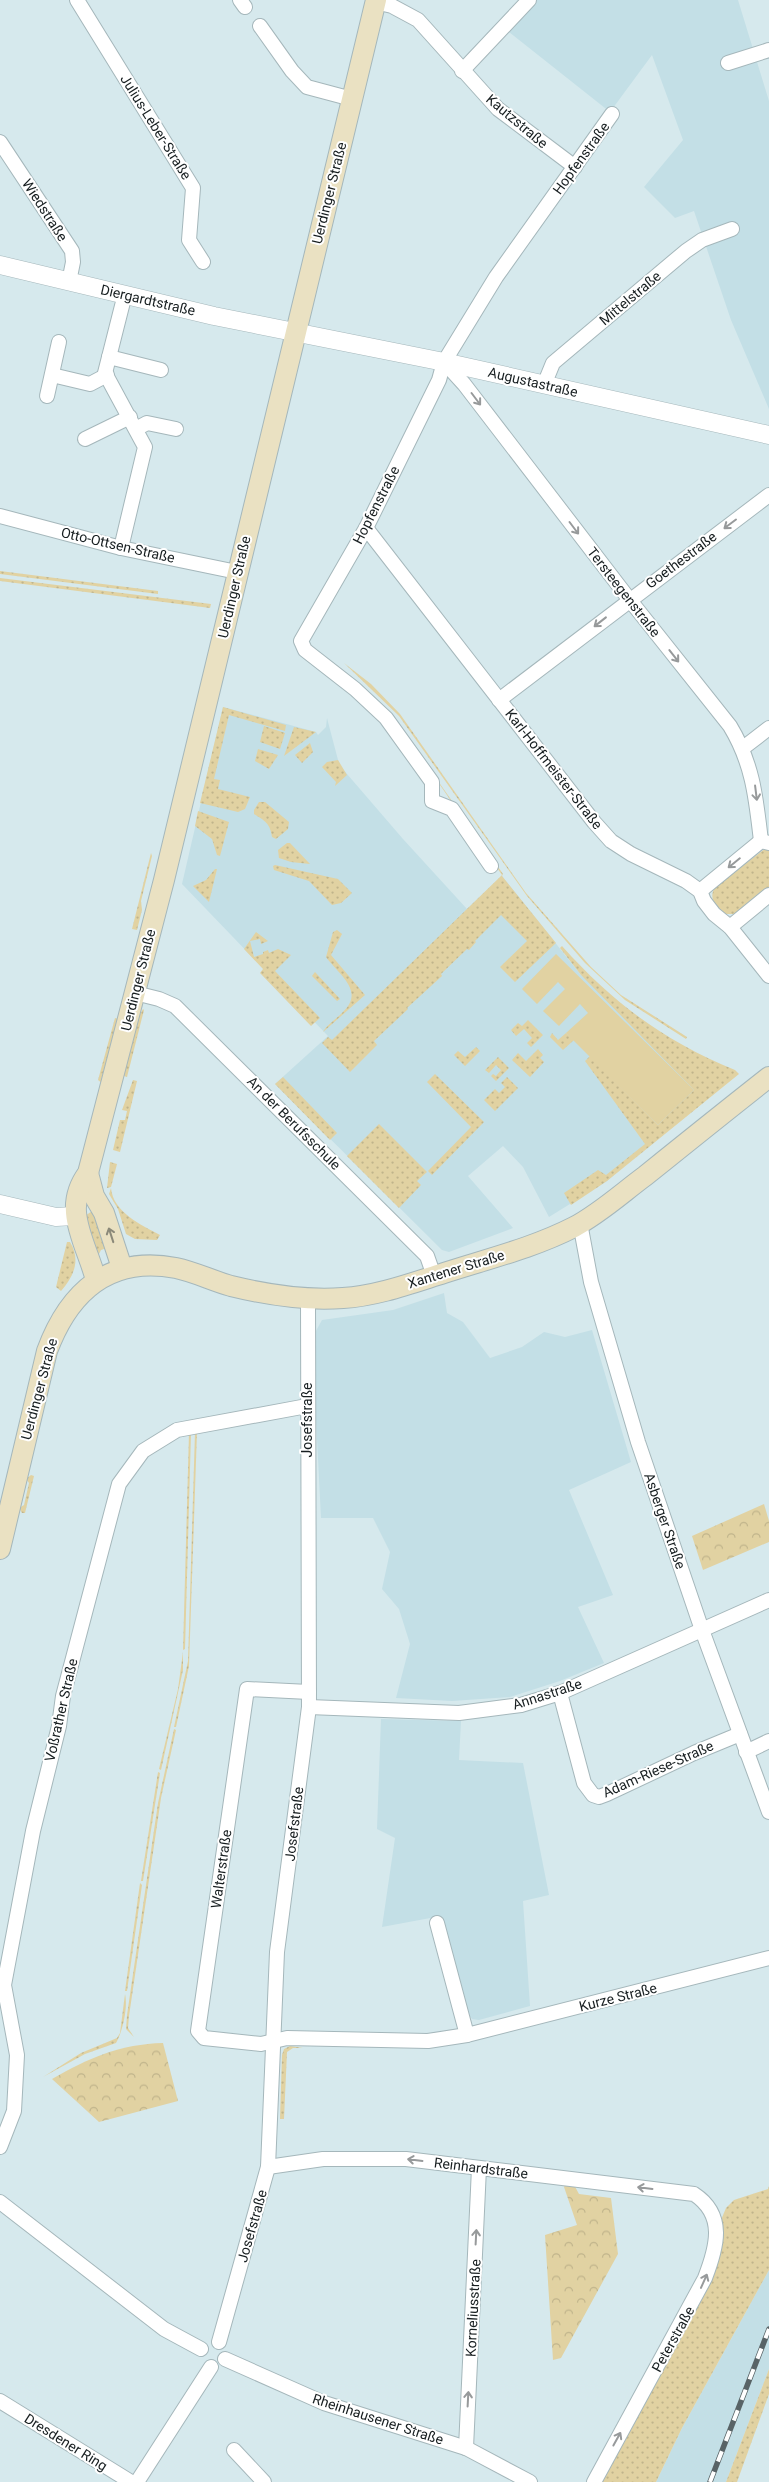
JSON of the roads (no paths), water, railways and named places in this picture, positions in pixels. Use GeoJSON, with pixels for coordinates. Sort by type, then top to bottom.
{"type":"FeatureCollection","features":[{"type":"Feature","properties":{"kind":"main road","name":"Uerdinger Straße"},"geometry":{"type":"LineString","coordinates":[[0,1550],[47,1352],[57,1326],[80,1294],[96,1280],[74,1216],[78,1190],[88,1173],[136,993],[376,1]]}},
{"type":"Feature","properties":{"kind":"main road","name":"Xantener Straße"},"geometry":{"type":"LineString","coordinates":[[96,1280],[122,1268],[153,1264],[178,1268],[229,1285],[268,1294],[308,1299],[344,1298],[368,1294],[434,1276],[520,1249],[580,1223],[606,1206],[769,1077]]}},
{"type":"Feature","properties":{"kind":"main road"},"geometry":{"type":"LineString","coordinates":[[88,1173],[97,1204],[104,1213],[122,1268]]}},
{"type":"Feature","properties":{"kind":"main road"},"geometry":{"type":"LineString","coordinates":[[74,1216],[84,1203],[91,1201],[97,1204]]}},
{"type":"Feature","properties":{"kind":"street","name":"Julius-Leber-Straße"},"geometry":{"type":"LineString","coordinates":[[77,0],[193,188],[189,240],[203,262]]}},
{"type":"Feature","properties":{"kind":"street"},"geometry":{"type":"LineString","coordinates":[[462,71],[529,0]]}},
{"type":"Feature","properties":{"kind":"street","name":"Kautzstraße"},"geometry":{"type":"LineString","coordinates":[[376,1],[392,6],[418,20],[462,71],[514,122],[575,168]]}},
{"type":"Feature","properties":{"kind":"street"},"geometry":{"type":"LineString","coordinates":[[260,26],[292,72],[306,88],[352,99]]}},
{"type":"Feature","properties":{"kind":"street"},"geometry":{"type":"LineString","coordinates":[[728,63],[769,50]]}},
{"type":"Feature","properties":{"kind":"street","name":"Hopfenstraße"},"geometry":{"type":"LineString","coordinates":[[491,866],[452,809],[432,800],[432,782],[386,718],[355,689],[305,650],[301,641],[366,528],[439,380],[444,362],[496,277],[612,114]]}},
{"type":"Feature","properties":{"kind":"street","name":"Wiedstraße"},"geometry":{"type":"LineString","coordinates":[[0,142],[72,251],[73,262],[69,282]]}},
{"type":"Feature","properties":{"kind":"street","name":"Mittelstraße"},"geometry":{"type":"LineString","coordinates":[[544,385],[553,363],[686,251],[702,240],[732,229]]}},
{"type":"Feature","properties":{"kind":"street","name":"Diergardtstraße"},"geometry":{"type":"LineString","coordinates":[[0,265],[296,333]]}},
{"type":"Feature","properties":{"kind":"street"},"geometry":{"type":"LineString","coordinates":[[121,548],[146,447],[105,373],[125,294]]}},
{"type":"Feature","properties":{"kind":"street","name":"Augustastraße"},"geometry":{"type":"LineString","coordinates":[[296,333],[444,362],[769,435]]}},
{"type":"Feature","properties":{"kind":"street"},"geometry":{"type":"LineString","coordinates":[[47,396],[59,342]]}},
{"type":"Feature","properties":{"kind":"street"},"geometry":{"type":"LineString","coordinates":[[109,357],[161,370]]}},
{"type":"Feature","properties":{"kind":"street","name":"Tersteegenstraße"},"geometry":{"type":"LineString","coordinates":[[444,362],[464,384],[629,599],[730,726],[743,748],[755,785],[765,842]]}},
{"type":"Feature","properties":{"kind":"street"},"geometry":{"type":"LineString","coordinates":[[52,375],[90,384],[107,375]]}},
{"type":"Feature","properties":{"kind":"street"},"geometry":{"type":"LineString","coordinates":[[85,440],[133,423],[147,423],[176,429]]}},
{"type":"Feature","properties":{"kind":"street","name":"Goethestraße"},"geometry":{"type":"LineString","coordinates":[[500,700],[629,599],[769,495]]}},
{"type":"Feature","properties":{"kind":"street","name":"Otto-Ottsen-Straße"},"geometry":{"type":"LineString","coordinates":[[0,516],[121,548],[237,572]]}},
{"type":"Feature","properties":{"kind":"street","name":"Karl-Hoffmeister-Straße"},"geometry":{"type":"LineString","coordinates":[[366,528],[611,841],[630,854],[686,881],[700,891],[704,902],[714,914],[730,927],[769,976]]}},
{"type":"Feature","properties":{"kind":"street"},"geometry":{"type":"LineString","coordinates":[[743,748],[769,728]]}},
{"type":"Feature","properties":{"kind":"street"},"geometry":{"type":"LineString","coordinates":[[700,891],[765,842]]}},
{"type":"Feature","properties":{"kind":"street"},"geometry":{"type":"LineString","coordinates":[[730,927],[769,894]]}},
{"type":"Feature","properties":{"kind":"street","name":"An der Berufsschule"},"geometry":{"type":"LineString","coordinates":[[136,993],[176,1006],[427,1256],[434,1276]]}},
{"type":"Feature","properties":{"kind":"street"},"geometry":{"type":"LineString","coordinates":[[0,1204],[56,1217],[74,1216]]}},
{"type":"Feature","properties":{"kind":"street","name":"Asberger Straße"},"geometry":{"type":"LineString","coordinates":[[580,1223],[591,1282],[638,1442],[702,1630],[769,1812]]}},
{"type":"Feature","properties":{"kind":"street","name":"Josefstraße"},"geometry":{"type":"LineString","coordinates":[[219,2342],[268,2168],[277,1952],[309,1707],[308,1299]]}},
{"type":"Feature","properties":{"kind":"street","name":"Voßrather Straße"},"geometry":{"type":"LineString","coordinates":[[0,2147],[14,2111],[17,2055],[4,1984],[33,1832],[59,1726],[63,1696],[119,1484],[143,1451],[176,1430],[307,1406]]}},
{"type":"Feature","properties":{"kind":"street","name":"Annastraße"},"geometry":{"type":"LineString","coordinates":[[309,1707],[459,1713],[520,1705],[560,1693],[769,1600]]}},
{"type":"Feature","properties":{"kind":"street","name":"Walterstraße"},"geometry":{"type":"LineString","coordinates":[[274,2041],[261,2044],[212,2041],[204,2038],[198,2031],[247,1689],[309,1692]]}},
{"type":"Feature","properties":{"kind":"street","name":"Adam-Riese-Straße"},"geometry":{"type":"LineString","coordinates":[[560,1693],[584,1783],[593,1795],[607,1794],[694,1753],[740,1734]]}},
{"type":"Feature","properties":{"kind":"street"},"geometry":{"type":"LineString","coordinates":[[746,1752],[769,1741]]}},
{"type":"Feature","properties":{"kind":"street"},"geometry":{"type":"LineString","coordinates":[[437,1923],[467,2035]]}},
{"type":"Feature","properties":{"kind":"street","name":"Kurze Straße"},"geometry":{"type":"LineString","coordinates":[[274,2041],[287,2038],[428,2042],[467,2035],[769,1958]]}},
{"type":"Feature","properties":{"kind":"street","name":"Reinhardstraße"},"geometry":{"type":"LineString","coordinates":[[268,2168],[323,2159],[406,2159],[694,2194]]}},
{"type":"Feature","properties":{"kind":"street","name":"Korneliusstraße"},"geometry":{"type":"LineString","coordinates":[[466,2448],[479,2168]]}},
{"type":"Feature","properties":{"kind":"street","name":"Peterstraße"},"geometry":{"type":"LineString","coordinates":[[594,2482],[700,2289],[715,2253],[716,2225],[706,2202],[694,2194]]}},
{"type":"Feature","properties":{"kind":"street"},"geometry":{"type":"LineString","coordinates":[[0,2202],[164,2330],[200,2348]]}},
{"type":"Feature","properties":{"kind":"street"},"geometry":{"type":"LineString","coordinates":[[206,2342],[219,2342],[225,2349],[225,2359],[219,2366],[211,2367],[201,2360],[200,2348],[206,2342]]}},
{"type":"Feature","properties":{"kind":"street","name":"Rheinhausener Straße"},"geometry":{"type":"LineString","coordinates":[[225,2359],[324,2403],[466,2448],[530,2482]]}},
{"type":"Feature","properties":{"kind":"street"},"geometry":{"type":"LineString","coordinates":[[137,2482],[211,2367]]}},
{"type":"Feature","properties":{"kind":"street","name":"Dresdener Ring"},"geometry":{"type":"LineString","coordinates":[[0,2401],[131,2482]]}},
{"type":"Feature","properties":{"kind":"street"},"geometry":{"type":"LineString","coordinates":[[234,2450],[264,2482]]}},
{"type":"Feature","properties":{"kind":"railway"},"geometry":{"type":"LineString","coordinates":[[710,2482],[769,2329]]}}]}
